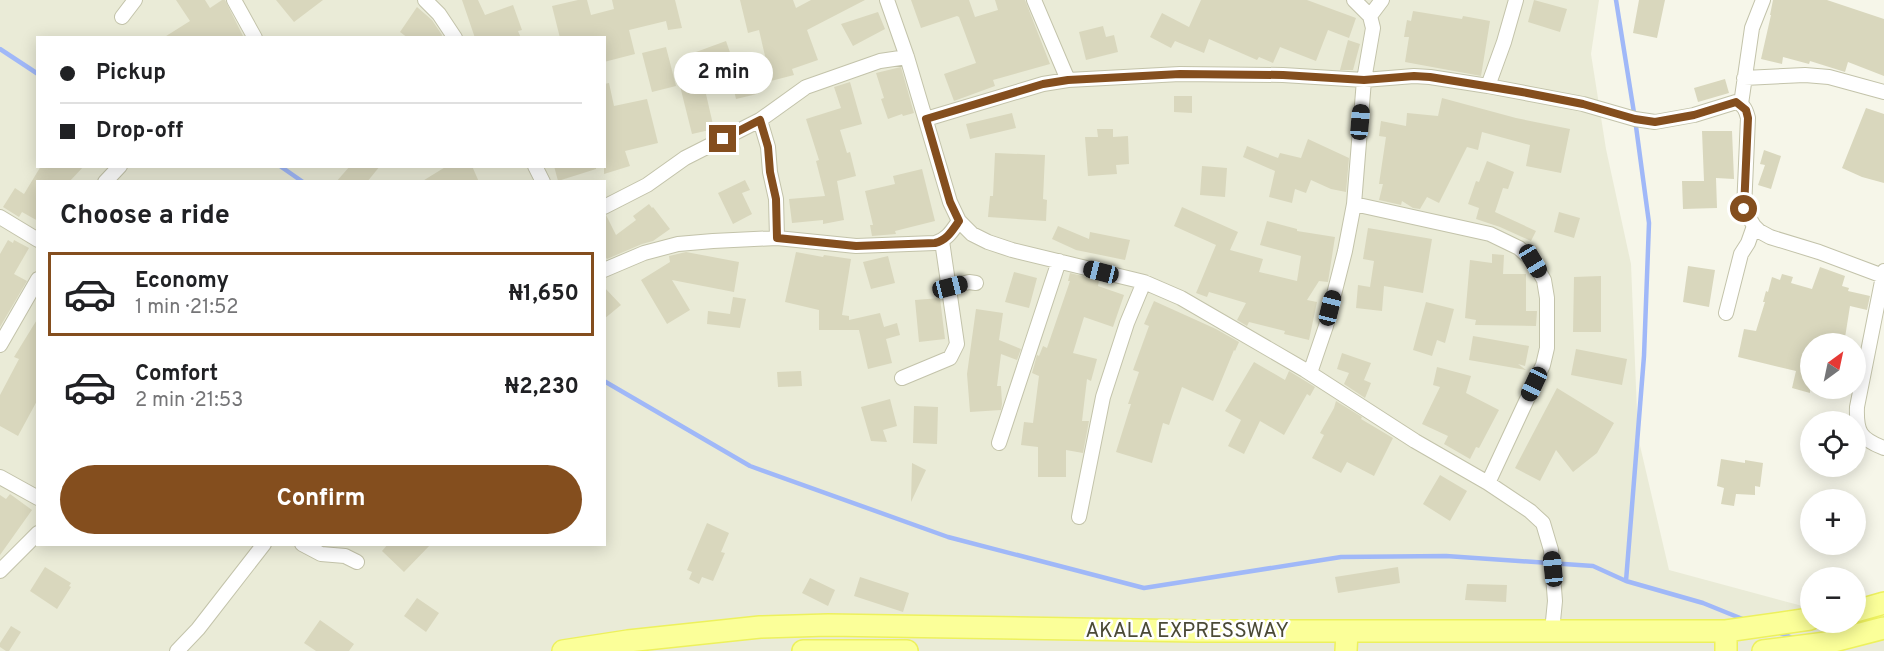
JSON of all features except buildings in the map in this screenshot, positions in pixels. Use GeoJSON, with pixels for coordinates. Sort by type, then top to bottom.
{"type":"FeatureCollection","features":[{"type":"Feature","properties":{"kind":"main road"},"geometry":{"type":"LineString","coordinates":[[1866,608],[1884,603]]}},
{"type":"Feature","properties":{"kind":"main road","name":"AKALA EXPRESSWAY"},"geometry":{"type":"LineString","coordinates":[[563,651],[628,641],[760,627],[828,625],[1347,641],[1552,631],[1726,641],[1751,629],[1800,621]]}},
{"type":"Feature","properties":{"kind":"main road"},"geometry":{"type":"LineString","coordinates":[[1763,651],[1826,643],[1884,628]]}},
{"type":"Feature","properties":{"kind":"main road"},"geometry":{"type":"LineString","coordinates":[[803,651],[907,651]]}},
{"type":"Feature","properties":{"kind":"street"},"geometry":{"type":"LineString","coordinates":[[122,17],[135,0]]}},
{"type":"Feature","properties":{"kind":"street"},"geometry":{"type":"LineString","coordinates":[[234,0],[254,36]]}},
{"type":"Feature","properties":{"kind":"street"},"geometry":{"type":"LineString","coordinates":[[425,0],[439,14],[454,36]]}},
{"type":"Feature","properties":{"kind":"street"},"geometry":{"type":"LineString","coordinates":[[887,0],[907,57],[950,202],[959,221],[972,234],[1012,250],[1144,282],[1181,298],[1310,373],[1415,441],[1488,483],[1530,511],[1543,524],[1551,550],[1555,601],[1552,631]]}},
{"type":"Feature","properties":{"kind":"street"},"geometry":{"type":"LineString","coordinates":[[1034,0],[1068,80]]}},
{"type":"Feature","properties":{"kind":"street"},"geometry":{"type":"LineString","coordinates":[[1310,373],[1345,251],[1354,204],[1364,80],[1372,28],[1370,16],[1354,0]]}},
{"type":"Feature","properties":{"kind":"street"},"geometry":{"type":"LineString","coordinates":[[1370,16],[1382,0]]}},
{"type":"Feature","properties":{"kind":"street"},"geometry":{"type":"LineString","coordinates":[[1488,86],[1516,0]]}},
{"type":"Feature","properties":{"kind":"street"},"geometry":{"type":"LineString","coordinates":[[1741,104],[1752,28],[1762,0]]}},
{"type":"Feature","properties":{"kind":"street"},"geometry":{"type":"LineString","coordinates":[[606,206],[647,185],[685,158],[760,120],[806,87],[880,62],[907,57]]}},
{"type":"Feature","properties":{"kind":"street"},"geometry":{"type":"LineString","coordinates":[[926,119],[1043,84],[1068,80],[1180,74],[1283,75],[1364,80],[1414,76],[1488,86],[1583,104],[1635,119],[1655,122],[1694,115],[1736,102],[1746,110],[1748,118],[1744,209],[1754,226],[1770,237],[1883,274],[1857,407],[1857,423],[1860,434],[1869,442],[1884,448]]}},
{"type":"Feature","properties":{"kind":"street"},"geometry":{"type":"LineString","coordinates":[[1744,78],[1805,75],[1829,77],[1884,92]]}},
{"type":"Feature","properties":{"kind":"street"},"geometry":{"type":"LineString","coordinates":[[760,120],[768,147],[770,172],[776,199],[777,238]]}},
{"type":"Feature","properties":{"kind":"street"},"geometry":{"type":"LineString","coordinates":[[107,180],[118,168]]}},
{"type":"Feature","properties":{"kind":"street"},"geometry":{"type":"LineString","coordinates":[[1354,204],[1490,234],[1519,248],[1533,261],[1544,280],[1547,298],[1547,348],[1543,365],[1488,483]]}},
{"type":"Feature","properties":{"kind":"street"},"geometry":{"type":"LineString","coordinates":[[0,217],[36,239]]}},
{"type":"Feature","properties":{"kind":"street"},"geometry":{"type":"LineString","coordinates":[[606,269],[644,253],[678,244],[777,238],[856,246],[935,243],[950,235],[959,221]]}},
{"type":"Feature","properties":{"kind":"street"},"geometry":{"type":"LineString","coordinates":[[1726,314],[1741,254],[1754,226]]}},
{"type":"Feature","properties":{"kind":"street"},"geometry":{"type":"LineString","coordinates":[[902,378],[950,358],[957,344],[942,241]]}},
{"type":"Feature","properties":{"kind":"street"},"geometry":{"type":"LineString","coordinates":[[999,443],[1059,261]]}},
{"type":"Feature","properties":{"kind":"street"},"geometry":{"type":"LineString","coordinates":[[0,345],[36,282]]}},
{"type":"Feature","properties":{"kind":"street"},"geometry":{"type":"LineString","coordinates":[[950,287],[969,282],[976,283]]}},
{"type":"Feature","properties":{"kind":"street"},"geometry":{"type":"LineString","coordinates":[[1079,517],[1102,397],[1127,323],[1144,282]]}},
{"type":"Feature","properties":{"kind":"street"},"geometry":{"type":"LineString","coordinates":[[0,477],[36,497]]}},
{"type":"Feature","properties":{"kind":"street"},"geometry":{"type":"LineString","coordinates":[[0,571],[36,535]]}},
{"type":"Feature","properties":{"kind":"street"},"geometry":{"type":"LineString","coordinates":[[177,651],[262,546]]}},
{"type":"Feature","properties":{"kind":"street"},"geometry":{"type":"LineString","coordinates":[[307,546],[321,554],[345,556],[357,562]]}},
{"type":"Feature","properties":{"kind":"shaded area"},"geometry":{"type":"Polygon","coordinates":[[[0,0],[1599,0],[1591,54],[1606,149],[1631,264],[1638,437],[1669,570],[1800,605],[1800,633],[1866,633],[1866,623],[1884,629],[1884,651],[0,651],[0,0]]]}},
{"type":"Feature","properties":{"kind":"waterway"},"geometry":{"type":"LineString","coordinates":[[1616,0],[1649,223],[1644,356],[1626,581]]}},
{"type":"Feature","properties":{"kind":"waterway"},"geometry":{"type":"LineString","coordinates":[[0,49],[36,73]]}},
{"type":"Feature","properties":{"kind":"waterway"},"geometry":{"type":"LineString","coordinates":[[283,168],[300,180]]}},
{"type":"Feature","properties":{"kind":"waterway"},"geometry":{"type":"LineString","coordinates":[[606,382],[750,466],[948,537],[1144,588],[1341,557],[1446,556],[1593,566],[1626,581],[1703,603],[1745,620]]}},
{"type":"Feature","properties":{"kind":"waterway"},"geometry":{"type":"LineString","coordinates":[[1778,632],[1795,639]]}},
{"type":"Feature","properties":{"kind":"route"},"geometry":{"type":"LineString","coordinates":[[723,139],[760,120],[768,147],[770,172],[776,199],[777,238],[856,246],[935,243],[950,235],[959,221],[950,202],[926,119],[1013,92],[1068,80],[1180,74],[1283,75],[1364,80],[1430,77],[1583,104],[1635,119],[1655,122],[1694,115],[1736,102],[1741,104],[1746,110],[1749,132],[1744,209]]}}]}
